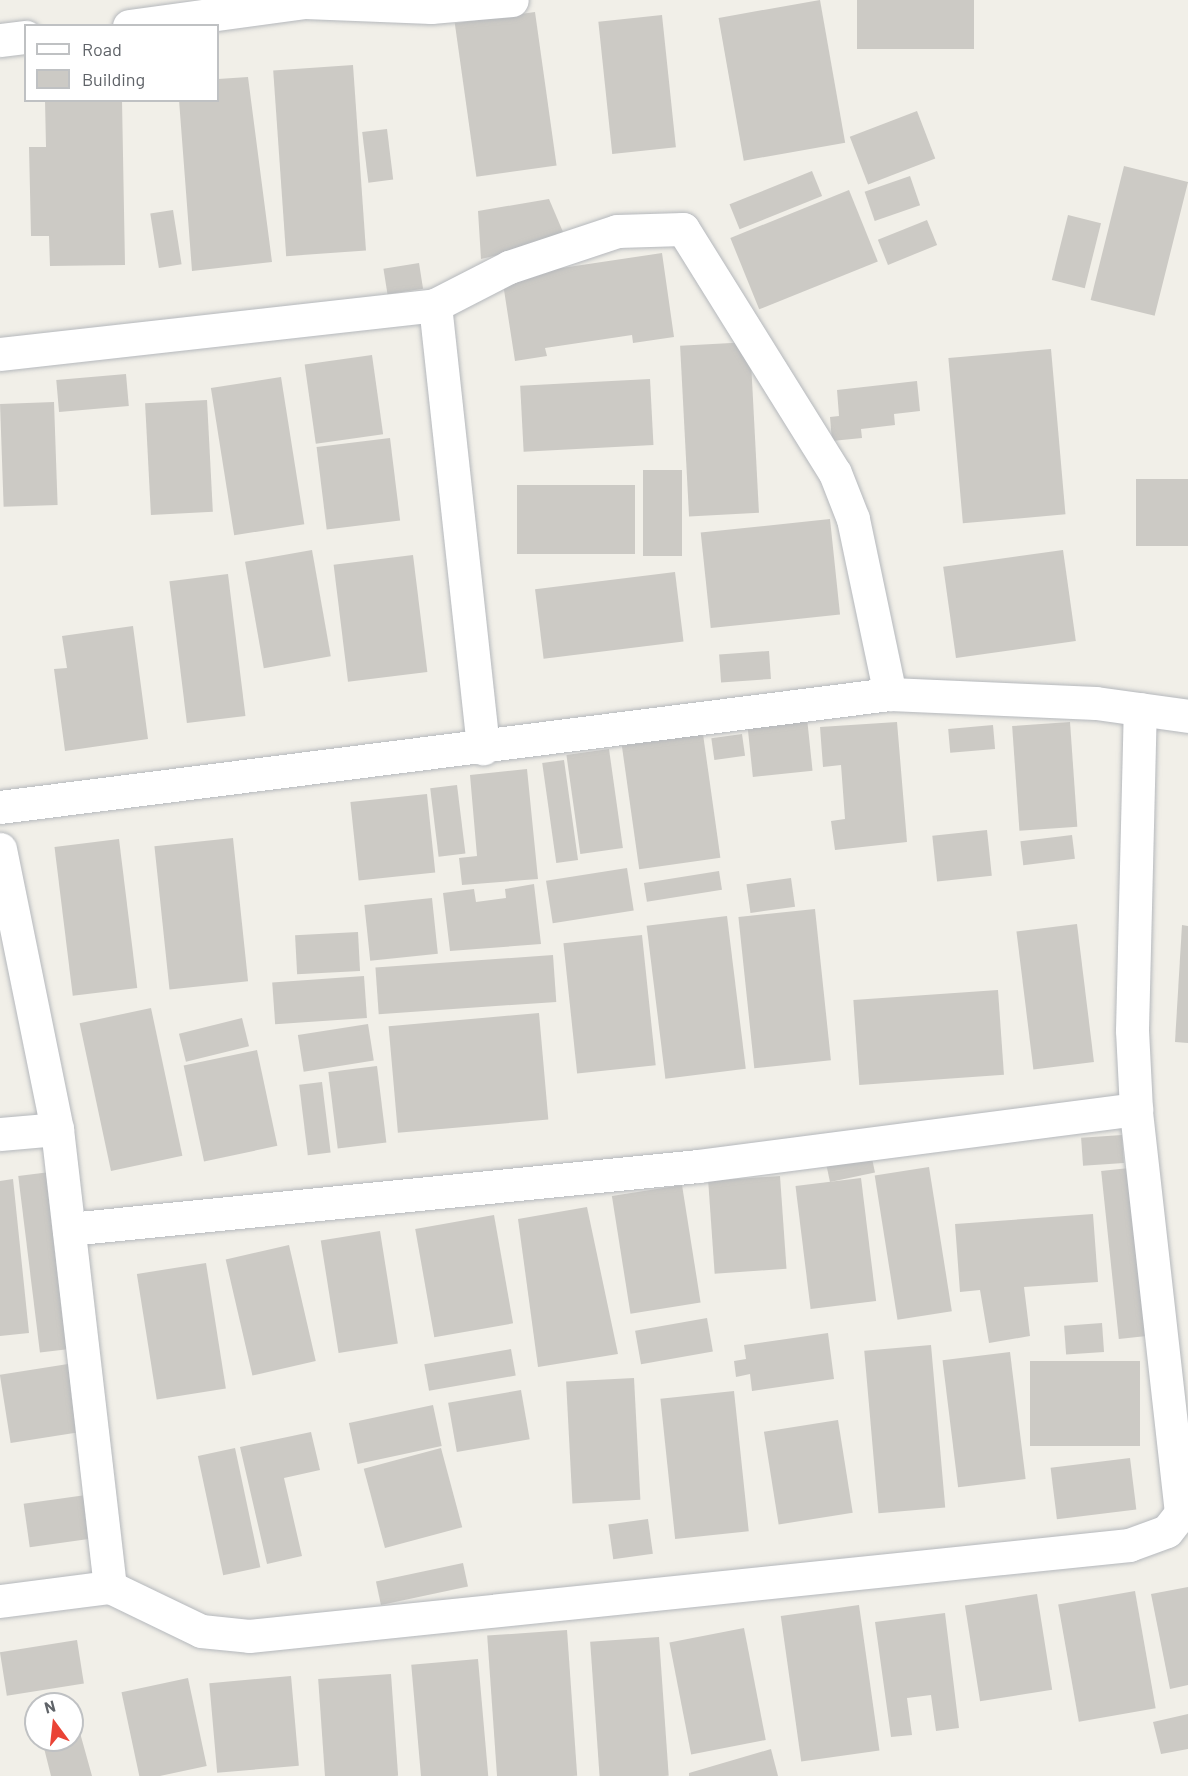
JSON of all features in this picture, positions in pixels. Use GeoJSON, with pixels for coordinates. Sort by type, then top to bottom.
{"type":"FeatureCollection","features":[{"type":"Feature","properties":{"kind":"street"},"geometry":{"type":"LineString","coordinates":[[144,24],[305,2],[431,7],[512,0]]}},
{"type":"Feature","properties":{"kind":"street"},"geometry":{"type":"LineString","coordinates":[[0,40],[24,38]]}},
{"type":"Feature","properties":{"kind":"street"},"geometry":{"type":"LineString","coordinates":[[0,354],[435,305],[509,267],[617,231],[683,229],[835,473],[853,519],[890,694]]}},
{"type":"Feature","properties":{"kind":"street"},"geometry":{"type":"LineString","coordinates":[[435,305],[483,748]]}},
{"type":"Feature","properties":{"kind":"street"},"geometry":{"type":"LineString","coordinates":[[0,807],[483,748],[890,694],[1140,709],[1188,716]]}},
{"type":"Feature","properties":{"kind":"street"},"geometry":{"type":"LineString","coordinates":[[0,1601],[110,1587],[201,1631],[249,1636],[1129,1545],[1167,1531],[1181,1513],[1136,1109],[1132,1030],[1140,709]]}},
{"type":"Feature","properties":{"kind":"street"},"geometry":{"type":"LineString","coordinates":[[0,849],[57,1129],[110,1587]]}},
{"type":"Feature","properties":{"kind":"street"},"geometry":{"type":"LineString","coordinates":[[69,1229],[698,1166],[1136,1109]]}},
{"type":"Feature","properties":{"kind":"street"},"geometry":{"type":"LineString","coordinates":[[0,1134],[57,1129]]}},
{"type":"Feature","properties":{"kind":"building"},"geometry":{"type":"Polygon","coordinates":[[[820,0],[845,143],[744,161],[719,18],[820,0]]]}},
{"type":"Feature","properties":{"kind":"building"},"geometry":{"type":"Polygon","coordinates":[[[857,0],[974,0],[974,49],[857,49],[857,0]]]}},
{"type":"Feature","properties":{"kind":"building"},"geometry":{"type":"Polygon","coordinates":[[[535,12],[557,165],[476,177],[455,23],[535,12]]]}},
{"type":"Feature","properties":{"kind":"building"},"geometry":{"type":"Polygon","coordinates":[[[662,15],[676,147],[612,154],[598,22],[662,15]]]}},
{"type":"Feature","properties":{"kind":"building"},"geometry":{"type":"Polygon","coordinates":[[[353,65],[366,251],[286,256],[273,71],[353,65]]]}},
{"type":"Feature","properties":{"kind":"building"},"geometry":{"type":"Polygon","coordinates":[[[248,77],[272,262],[192,271],[179,102],[219,102],[219,79],[248,77]]]}},
{"type":"Feature","properties":{"kind":"building"},"geometry":{"type":"Polygon","coordinates":[[[45,102],[122,102],[125,265],[50,266],[49,236],[31,236],[29,147],[46,147],[45,102]]]}},
{"type":"Feature","properties":{"kind":"building"},"geometry":{"type":"Polygon","coordinates":[[[917,111],[935,159],[868,184],[850,137],[917,111]]]}},
{"type":"Feature","properties":{"kind":"building"},"geometry":{"type":"Polygon","coordinates":[[[387,129],[393,180],[368,183],[362,132],[387,129]]]}},
{"type":"Feature","properties":{"kind":"building"},"geometry":{"type":"Polygon","coordinates":[[[1124,166],[1188,182],[1155,316],[1091,300],[1124,166]]]}},
{"type":"Feature","properties":{"kind":"building"},"geometry":{"type":"Polygon","coordinates":[[[812,171],[822,196],[740,229],[729,204],[812,171]]]}},
{"type":"Feature","properties":{"kind":"building"},"geometry":{"type":"Polygon","coordinates":[[[910,176],[920,205],[875,221],[865,192],[910,176]]]}},
{"type":"Feature","properties":{"kind":"building"},"geometry":{"type":"Polygon","coordinates":[[[849,190],[878,261],[759,309],[730,238],[849,190]]]}},
{"type":"Feature","properties":{"kind":"building"},"geometry":{"type":"Polygon","coordinates":[[[549,199],[566,239],[481,259],[478,211],[549,199]]]}},
{"type":"Feature","properties":{"kind":"building"},"geometry":{"type":"Polygon","coordinates":[[[173,210],[182,264],[159,268],[150,214],[173,210]]]}},
{"type":"Feature","properties":{"kind":"building"},"geometry":{"type":"Polygon","coordinates":[[[1068,215],[1101,223],[1085,288],[1052,280],[1068,215]]]}},
{"type":"Feature","properties":{"kind":"building"},"geometry":{"type":"Polygon","coordinates":[[[927,220],[937,245],[888,265],[878,240],[927,220]]]}},
{"type":"Feature","properties":{"kind":"building"},"geometry":{"type":"Polygon","coordinates":[[[662,253],[674,337],[633,343],[632,335],[545,348],[547,356],[515,361],[502,277],[662,253]]]}},
{"type":"Feature","properties":{"kind":"building"},"geometry":{"type":"Polygon","coordinates":[[[419,263],[423,289],[388,294],[383,269],[419,263]]]}},
{"type":"Feature","properties":{"kind":"building"},"geometry":{"type":"Polygon","coordinates":[[[750,342],[759,513],[689,516],[680,346],[750,342]]]}},
{"type":"Feature","properties":{"kind":"building"},"geometry":{"type":"Polygon","coordinates":[[[1051,349],[1065,514],[963,523],[948,358],[1051,349]]]}},
{"type":"Feature","properties":{"kind":"building"},"geometry":{"type":"Polygon","coordinates":[[[372,355],[383,434],[316,444],[305,364],[372,355]]]}},
{"type":"Feature","properties":{"kind":"building"},"geometry":{"type":"Polygon","coordinates":[[[126,374],[129,406],[59,412],[56,380],[126,374]]]}},
{"type":"Feature","properties":{"kind":"building"},"geometry":{"type":"Polygon","coordinates":[[[281,377],[304,524],[234,535],[211,388],[281,377]]]}},
{"type":"Feature","properties":{"kind":"building"},"geometry":{"type":"Polygon","coordinates":[[[650,379],[653,445],[524,452],[520,386],[650,379]]]}},
{"type":"Feature","properties":{"kind":"building"},"geometry":{"type":"Polygon","coordinates":[[[917,381],[920,411],[894,414],[895,425],[861,429],[862,438],[832,441],[830,417],[839,416],[837,390],[917,381]]]}},
{"type":"Feature","properties":{"kind":"building"},"geometry":{"type":"Polygon","coordinates":[[[207,400],[213,512],[151,515],[145,403],[207,400]]]}},
{"type":"Feature","properties":{"kind":"building"},"geometry":{"type":"Polygon","coordinates":[[[54,402],[58,505],[4,507],[0,404],[54,402]]]}},
{"type":"Feature","properties":{"kind":"building"},"geometry":{"type":"Polygon","coordinates":[[[390,438],[400,520],[327,529],[317,447],[390,438]]]}},
{"type":"Feature","properties":{"kind":"building"},"geometry":{"type":"Polygon","coordinates":[[[643,470],[682,470],[682,556],[643,556],[643,470]]]}},
{"type":"Feature","properties":{"kind":"building"},"geometry":{"type":"Polygon","coordinates":[[[1136,479],[1188,479],[1188,546],[1136,546],[1136,479]]]}},
{"type":"Feature","properties":{"kind":"building"},"geometry":{"type":"Polygon","coordinates":[[[517,485],[635,485],[635,554],[517,554],[517,485]]]}},
{"type":"Feature","properties":{"kind":"building"},"geometry":{"type":"Polygon","coordinates":[[[830,519],[840,614],[711,628],[701,533],[830,519]]]}},
{"type":"Feature","properties":{"kind":"building"},"geometry":{"type":"Polygon","coordinates":[[[312,550],[331,656],[264,668],[245,562],[312,550]]]}},
{"type":"Feature","properties":{"kind":"building"},"geometry":{"type":"Polygon","coordinates":[[[1063,550],[1076,641],[956,658],[943,567],[1063,550]]]}},
{"type":"Feature","properties":{"kind":"building"},"geometry":{"type":"Polygon","coordinates":[[[413,555],[427,672],[348,682],[334,565],[413,555]]]}},
{"type":"Feature","properties":{"kind":"building"},"geometry":{"type":"Polygon","coordinates":[[[675,572],[684,641],[544,659],[535,589],[675,572]]]}},
{"type":"Feature","properties":{"kind":"building"},"geometry":{"type":"Polygon","coordinates":[[[228,574],[245,716],[187,723],[169,581],[228,574]]]}},
{"type":"Feature","properties":{"kind":"building"},"geometry":{"type":"Polygon","coordinates":[[[133,626],[148,739],[65,751],[54,669],[67,668],[62,636],[133,626]]]}},
{"type":"Feature","properties":{"kind":"building"},"geometry":{"type":"Polygon","coordinates":[[[769,651],[771,679],[721,682],[719,654],[769,651]]]}},
{"type":"Feature","properties":{"kind":"building"},"geometry":{"type":"Polygon","coordinates":[[[807,718],[813,771],[753,777],[747,724],[807,718]]]}},
{"type":"Feature","properties":{"kind":"building"},"geometry":{"type":"Polygon","coordinates":[[[897,722],[907,842],[835,850],[831,821],[845,819],[841,765],[823,767],[820,727],[897,722]]]}},
{"type":"Feature","properties":{"kind":"building"},"geometry":{"type":"Polygon","coordinates":[[[1070,722],[1077,827],[1019,831],[1012,726],[1070,722]]]}},
{"type":"Feature","properties":{"kind":"building"},"geometry":{"type":"Polygon","coordinates":[[[993,725],[995,749],[950,753],[948,729],[993,725]]]}},
{"type":"Feature","properties":{"kind":"building"},"geometry":{"type":"Polygon","coordinates":[[[703,734],[720,858],[639,869],[622,745],[703,734]]]}},
{"type":"Feature","properties":{"kind":"building"},"geometry":{"type":"Polygon","coordinates":[[[742,734],[745,756],[714,760],[711,738],[742,734]]]}},
{"type":"Feature","properties":{"kind":"building"},"geometry":{"type":"Polygon","coordinates":[[[609,749],[623,848],[580,854],[566,755],[609,749]]]}},
{"type":"Feature","properties":{"kind":"building"},"geometry":{"type":"Polygon","coordinates":[[[564,760],[578,860],[556,863],[542,763],[564,760]]]}},
{"type":"Feature","properties":{"kind":"building"},"geometry":{"type":"Polygon","coordinates":[[[527,769],[538,879],[462,885],[459,858],[477,856],[470,775],[527,769]]]}},
{"type":"Feature","properties":{"kind":"building"},"geometry":{"type":"Polygon","coordinates":[[[457,785],[465,853],[439,857],[430,788],[457,785]]]}},
{"type":"Feature","properties":{"kind":"building"},"geometry":{"type":"Polygon","coordinates":[[[427,794],[435,873],[359,881],[350,802],[427,794]]]}},
{"type":"Feature","properties":{"kind":"building"},"geometry":{"type":"Polygon","coordinates":[[[987,830],[992,876],[937,881],[932,836],[987,830]]]}},
{"type":"Feature","properties":{"kind":"building"},"geometry":{"type":"Polygon","coordinates":[[[1072,835],[1075,859],[1023,865],[1020,841],[1072,835]]]}},
{"type":"Feature","properties":{"kind":"building"},"geometry":{"type":"Polygon","coordinates":[[[233,838],[248,981],[169,989],[154,846],[233,838]]]}},
{"type":"Feature","properties":{"kind":"building"},"geometry":{"type":"Polygon","coordinates":[[[119,839],[137,988],[73,996],[54,847],[119,839]]]}},
{"type":"Feature","properties":{"kind":"building"},"geometry":{"type":"Polygon","coordinates":[[[627,868],[634,910],[553,923],[546,881],[627,868]]]}},
{"type":"Feature","properties":{"kind":"building"},"geometry":{"type":"Polygon","coordinates":[[[719,871],[722,890],[647,902],[644,883],[719,871]]]}},
{"type":"Feature","properties":{"kind":"building"},"geometry":{"type":"Polygon","coordinates":[[[791,878],[795,907],[750,913],[746,884],[791,878]]]}},
{"type":"Feature","properties":{"kind":"building"},"geometry":{"type":"Polygon","coordinates":[[[534,884],[541,944],[450,951],[443,893],[474,889],[476,902],[506,898],[505,889],[534,884]]]}},
{"type":"Feature","properties":{"kind":"building"},"geometry":{"type":"Polygon","coordinates":[[[432,898],[438,954],[370,961],[364,905],[432,898]]]}},
{"type":"Feature","properties":{"kind":"building"},"geometry":{"type":"Polygon","coordinates":[[[815,909],[831,1060],[754,1068],[738,917],[815,909]]]}},
{"type":"Feature","properties":{"kind":"building"},"geometry":{"type":"Polygon","coordinates":[[[727,916],[746,1069],[665,1079],[647,926],[727,916]]]}},
{"type":"Feature","properties":{"kind":"building"},"geometry":{"type":"Polygon","coordinates":[[[1077,924],[1094,1062],[1033,1069],[1016,931],[1077,924]]]}},
{"type":"Feature","properties":{"kind":"building"},"geometry":{"type":"Polygon","coordinates":[[[1182,925],[1188,926],[1188,1043],[1175,1042],[1182,925]]]}},
{"type":"Feature","properties":{"kind":"building"},"geometry":{"type":"Polygon","coordinates":[[[358,932],[360,971],[297,974],[295,935],[358,932]]]}},
{"type":"Feature","properties":{"kind":"building"},"geometry":{"type":"Polygon","coordinates":[[[642,935],[656,1065],[577,1074],[563,943],[642,935]]]}},
{"type":"Feature","properties":{"kind":"building"},"geometry":{"type":"Polygon","coordinates":[[[553,955],[556,1002],[379,1014],[375,967],[553,955]]]}},
{"type":"Feature","properties":{"kind":"building"},"geometry":{"type":"Polygon","coordinates":[[[364,976],[367,1018],[275,1024],[272,982],[364,976]]]}},
{"type":"Feature","properties":{"kind":"building"},"geometry":{"type":"Polygon","coordinates":[[[998,990],[1004,1075],[859,1085],[853,1000],[998,990]]]}},
{"type":"Feature","properties":{"kind":"building"},"geometry":{"type":"Polygon","coordinates":[[[151,1008],[182,1156],[111,1171],[80,1023],[151,1008]]]}},
{"type":"Feature","properties":{"kind":"building"},"geometry":{"type":"Polygon","coordinates":[[[539,1013],[548,1120],[398,1133],[389,1026],[539,1013]]]}},
{"type":"Feature","properties":{"kind":"building"},"geometry":{"type":"Polygon","coordinates":[[[242,1018],[249,1046],[186,1062],[179,1034],[242,1018]]]}},
{"type":"Feature","properties":{"kind":"building"},"geometry":{"type":"Polygon","coordinates":[[[368,1024],[374,1061],[304,1072],[298,1035],[368,1024]]]}},
{"type":"Feature","properties":{"kind":"building"},"geometry":{"type":"Polygon","coordinates":[[[257,1050],[277,1146],[204,1161],[184,1066],[257,1050]]]}},
{"type":"Feature","properties":{"kind":"building"},"geometry":{"type":"Polygon","coordinates":[[[377,1066],[386,1142],[338,1148],[328,1072],[377,1066]]]}},
{"type":"Feature","properties":{"kind":"building"},"geometry":{"type":"Polygon","coordinates":[[[322,1082],[331,1152],[308,1155],[299,1085],[322,1082]]]}},
{"type":"Feature","properties":{"kind":"building"},"geometry":{"type":"Polygon","coordinates":[[[1122,1135],[1124,1163],[1083,1166],[1081,1138],[1122,1135]]]}},
{"type":"Feature","properties":{"kind":"building"},"geometry":{"type":"Polygon","coordinates":[[[870,1149],[875,1172],[830,1182],[825,1159],[870,1149]]]}},
{"type":"Feature","properties":{"kind":"building"},"geometry":{"type":"Polygon","coordinates":[[[929,1167],[952,1311],[898,1320],[875,1176],[929,1167]]]}},
{"type":"Feature","properties":{"kind":"building"},"geometry":{"type":"Polygon","coordinates":[[[1129,1168],[1147,1336],[1119,1339],[1101,1171],[1129,1168]]]}},
{"type":"Feature","properties":{"kind":"building"},"geometry":{"type":"Polygon","coordinates":[[[50,1172],[72,1349],[40,1353],[18,1176],[50,1172]]]}},
{"type":"Feature","properties":{"kind":"building"},"geometry":{"type":"Polygon","coordinates":[[[780,1176],[786,1269],[715,1274],[708,1181],[780,1176]]]}},
{"type":"Feature","properties":{"kind":"building"},"geometry":{"type":"Polygon","coordinates":[[[861,1178],[876,1301],[811,1309],[795,1186],[861,1178]]]}},
{"type":"Feature","properties":{"kind":"building"},"geometry":{"type":"Polygon","coordinates":[[[13,1179],[29,1333],[0,1336],[0,1181],[13,1179]]]}},
{"type":"Feature","properties":{"kind":"building"},"geometry":{"type":"Polygon","coordinates":[[[682,1185],[701,1303],[630,1314],[612,1196],[682,1185]]]}},
{"type":"Feature","properties":{"kind":"building"},"geometry":{"type":"Polygon","coordinates":[[[587,1207],[618,1354],[538,1367],[518,1219],[587,1207]]]}},
{"type":"Feature","properties":{"kind":"building"},"geometry":{"type":"Polygon","coordinates":[[[1093,1214],[1098,1282],[1024,1287],[1030,1336],[989,1343],[980,1290],[960,1292],[955,1224],[1093,1214]]]}},
{"type":"Feature","properties":{"kind":"building"},"geometry":{"type":"Polygon","coordinates":[[[494,1215],[513,1323],[434,1337],[415,1229],[494,1215]]]}},
{"type":"Feature","properties":{"kind":"building"},"geometry":{"type":"Polygon","coordinates":[[[380,1231],[398,1344],[339,1353],[321,1240],[380,1231]]]}},
{"type":"Feature","properties":{"kind":"building"},"geometry":{"type":"Polygon","coordinates":[[[289,1245],[316,1361],[252,1376],[226,1260],[289,1245]]]}},
{"type":"Feature","properties":{"kind":"building"},"geometry":{"type":"Polygon","coordinates":[[[206,1263],[226,1388],[157,1399],[137,1274],[206,1263]]]}},
{"type":"Feature","properties":{"kind":"building"},"geometry":{"type":"Polygon","coordinates":[[[707,1318],[713,1351],[641,1364],[635,1331],[707,1318]]]}},
{"type":"Feature","properties":{"kind":"building"},"geometry":{"type":"Polygon","coordinates":[[[1102,1323],[1104,1352],[1066,1355],[1064,1326],[1102,1323]]]}},
{"type":"Feature","properties":{"kind":"building"},"geometry":{"type":"Polygon","coordinates":[[[828,1333],[834,1379],[752,1391],[750,1374],[736,1377],[734,1361],[746,1359],[744,1345],[828,1333]]]}},
{"type":"Feature","properties":{"kind":"building"},"geometry":{"type":"Polygon","coordinates":[[[931,1345],[945,1507],[878,1513],[864,1351],[931,1345]]]}},
{"type":"Feature","properties":{"kind":"building"},"geometry":{"type":"Polygon","coordinates":[[[511,1349],[516,1376],[429,1391],[424,1364],[511,1349]]]}},
{"type":"Feature","properties":{"kind":"building"},"geometry":{"type":"Polygon","coordinates":[[[1010,1352],[1026,1479],[958,1487],[943,1360],[1010,1352]]]}},
{"type":"Feature","properties":{"kind":"building"},"geometry":{"type":"Polygon","coordinates":[[[1030,1361],[1140,1361],[1140,1446],[1030,1446],[1030,1361]]]}},
{"type":"Feature","properties":{"kind":"building"},"geometry":{"type":"Polygon","coordinates":[[[68,1364],[79,1432],[11,1443],[0,1375],[68,1364]]]}},
{"type":"Feature","properties":{"kind":"building"},"geometry":{"type":"Polygon","coordinates":[[[634,1378],[640,1500],[572,1503],[566,1382],[634,1378]]]}},
{"type":"Feature","properties":{"kind":"building"},"geometry":{"type":"Polygon","coordinates":[[[521,1390],[530,1439],[457,1452],[448,1403],[521,1390]]]}},
{"type":"Feature","properties":{"kind":"building"},"geometry":{"type":"Polygon","coordinates":[[[734,1391],[749,1531],[675,1539],[660,1399],[734,1391]]]}},
{"type":"Feature","properties":{"kind":"building"},"geometry":{"type":"Polygon","coordinates":[[[433,1405],[442,1446],[358,1464],[349,1423],[433,1405]]]}},
{"type":"Feature","properties":{"kind":"building"},"geometry":{"type":"Polygon","coordinates":[[[838,1420],[853,1513],[779,1525],[764,1432],[838,1420]]]}},
{"type":"Feature","properties":{"kind":"building"},"geometry":{"type":"Polygon","coordinates":[[[311,1432],[320,1470],[284,1478],[302,1556],[267,1564],[240,1447],[311,1432]]]}},
{"type":"Feature","properties":{"kind":"building"},"geometry":{"type":"Polygon","coordinates":[[[235,1448],[260,1567],[223,1575],[198,1456],[235,1448]]]}},
{"type":"Feature","properties":{"kind":"building"},"geometry":{"type":"Polygon","coordinates":[[[441,1448],[462,1527],[385,1548],[364,1469],[441,1448]]]}},
{"type":"Feature","properties":{"kind":"building"},"geometry":{"type":"Polygon","coordinates":[[[1130,1458],[1136,1510],[1057,1519],[1051,1468],[1130,1458]]]}},
{"type":"Feature","properties":{"kind":"building"},"geometry":{"type":"Polygon","coordinates":[[[86,1495],[92,1539],[30,1547],[24,1504],[86,1495]]]}},
{"type":"Feature","properties":{"kind":"building"},"geometry":{"type":"Polygon","coordinates":[[[648,1519],[653,1554],[613,1559],[608,1525],[648,1519]]]}},
{"type":"Feature","properties":{"kind":"building"},"geometry":{"type":"Polygon","coordinates":[[[463,1563],[468,1586],[381,1605],[376,1582],[463,1563]]]}},
{"type":"Feature","properties":{"kind":"building"},"geometry":{"type":"Polygon","coordinates":[[[1188,1587],[1188,1685],[1170,1689],[1151,1594],[1188,1587]]]}},
{"type":"Feature","properties":{"kind":"building"},"geometry":{"type":"Polygon","coordinates":[[[1135,1591],[1156,1708],[1079,1722],[1058,1605],[1135,1591]]]}},
{"type":"Feature","properties":{"kind":"building"},"geometry":{"type":"Polygon","coordinates":[[[1037,1594],[1052,1690],[980,1701],[965,1605],[1037,1594]]]}},
{"type":"Feature","properties":{"kind":"building"},"geometry":{"type":"Polygon","coordinates":[[[859,1605],[879,1751],[801,1762],[781,1616],[859,1605]]]}},
{"type":"Feature","properties":{"kind":"building"},"geometry":{"type":"Polygon","coordinates":[[[945,1613],[959,1728],[936,1731],[931,1695],[907,1698],[912,1735],[891,1737],[875,1622],[945,1613]]]}},
{"type":"Feature","properties":{"kind":"building"},"geometry":{"type":"Polygon","coordinates":[[[744,1628],[766,1740],[691,1754],[669,1643],[744,1628]]]}},
{"type":"Feature","properties":{"kind":"building"},"geometry":{"type":"Polygon","coordinates":[[[567,1630],[577,1776],[497,1776],[487,1636],[567,1630]]]}},
{"type":"Feature","properties":{"kind":"building"},"geometry":{"type":"Polygon","coordinates":[[[659,1637],[669,1776],[600,1776],[590,1642],[659,1637]]]}},
{"type":"Feature","properties":{"kind":"building"},"geometry":{"type":"Polygon","coordinates":[[[77,1640],[84,1683],[7,1696],[0,1652],[77,1640]]]}},
{"type":"Feature","properties":{"kind":"building"},"geometry":{"type":"Polygon","coordinates":[[[478,1659],[488,1776],[421,1776],[411,1665],[478,1659]]]}},
{"type":"Feature","properties":{"kind":"building"},"geometry":{"type":"Polygon","coordinates":[[[391,1674],[398,1776],[325,1776],[318,1679],[391,1674]]]}},
{"type":"Feature","properties":{"kind":"building"},"geometry":{"type":"Polygon","coordinates":[[[291,1676],[299,1766],[217,1773],[209,1683],[291,1676]]]}},
{"type":"Feature","properties":{"kind":"building"},"geometry":{"type":"Polygon","coordinates":[[[188,1678],[207,1766],[160,1776],[139,1776],[121,1692],[188,1678]]]}},
{"type":"Feature","properties":{"kind":"building"},"geometry":{"type":"Polygon","coordinates":[[[1188,1714],[1188,1749],[1161,1754],[1153,1722],[1188,1714]]]}},
{"type":"Feature","properties":{"kind":"building"},"geometry":{"type":"Polygon","coordinates":[[[84,1747],[92,1776],[51,1776],[45,1752],[84,1752],[84,1747]]]}},
{"type":"Feature","properties":{"kind":"building"},"geometry":{"type":"Polygon","coordinates":[[[771,1749],[778,1776],[689,1776],[689,1773],[771,1749]]]}}]}
